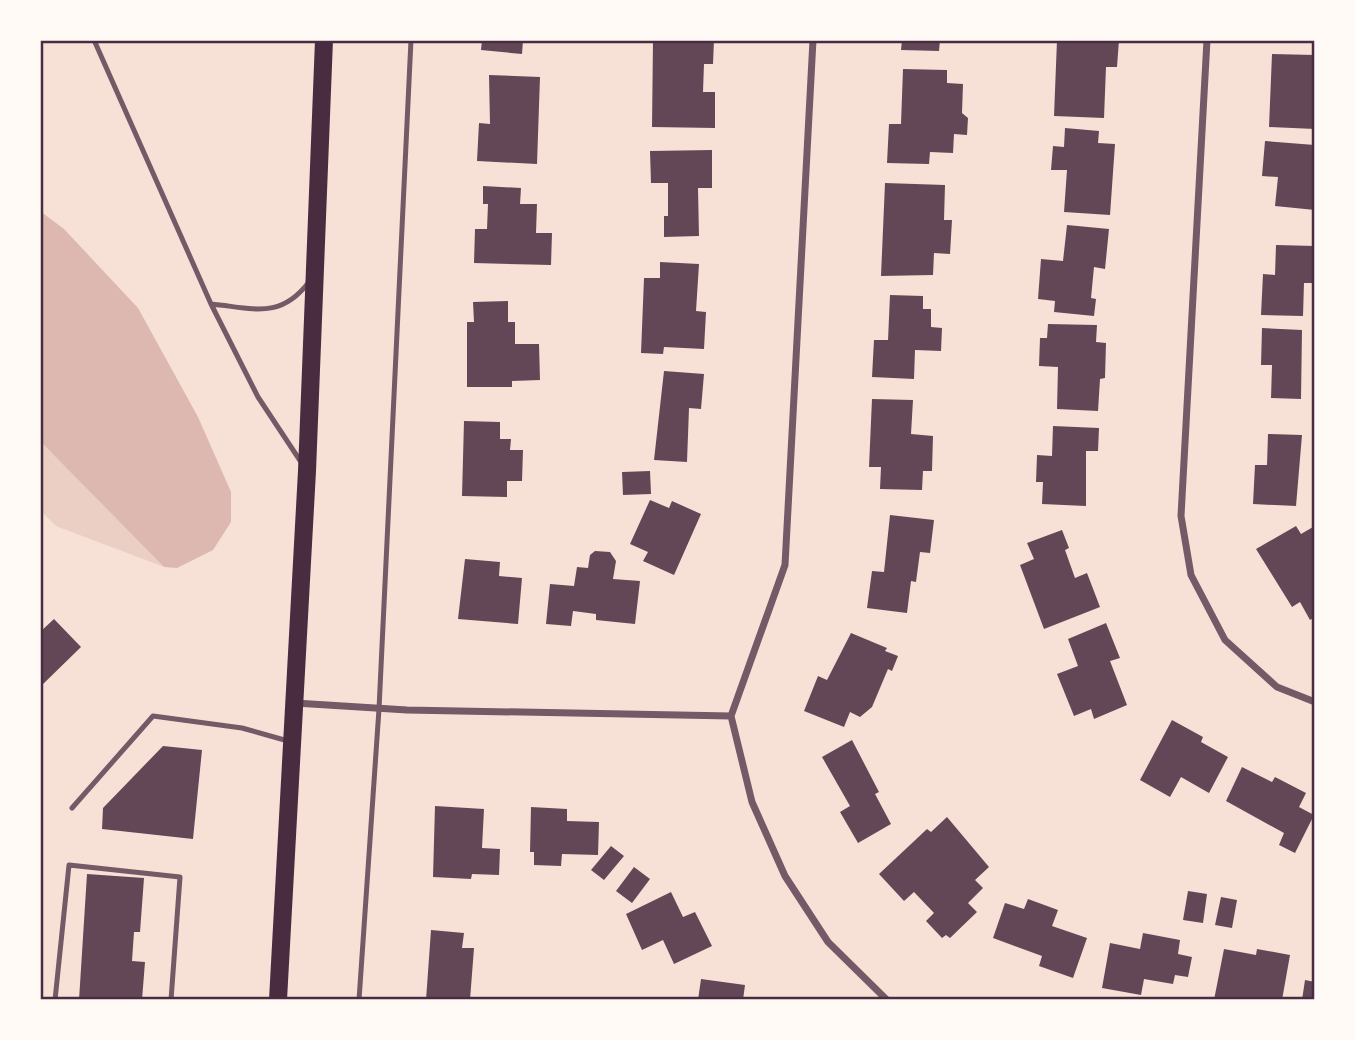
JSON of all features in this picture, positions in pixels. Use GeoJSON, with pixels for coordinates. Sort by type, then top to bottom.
{"type":"FeatureCollection","features":[{"type":"Feature","properties":{"kind":"main road"},"geometry":{"type":"LineString","coordinates":[[278,1000],[307,471],[324,40]]}},
{"type":"Feature","properties":{"kind":"street"},"geometry":{"type":"LineString","coordinates":[[813,40],[785,565],[731,716],[752,802],[785,876],[828,943],[885,999]]}},
{"type":"Feature","properties":{"kind":"street"},"geometry":{"type":"LineString","coordinates":[[1207,40],[1181,516],[1191,575],[1225,640],[1277,687],[1315,702]]}},
{"type":"Feature","properties":{"kind":"street"},"geometry":{"type":"LineString","coordinates":[[293,703],[379,709],[731,716]]}},
{"type":"Feature","properties":{"kind":"lane"},"geometry":{"type":"LineString","coordinates":[[94,40],[211,304],[258,397],[307,471]]}},
{"type":"Feature","properties":{"kind":"lane"},"geometry":{"type":"LineString","coordinates":[[359,1000],[379,709],[411,40]]}},
{"type":"Feature","properties":{"kind":"lane"},"geometry":{"type":"LineString","coordinates":[[211,304],[274,310],[298,297],[315,274]]}},
{"type":"Feature","properties":{"kind":"lane"},"geometry":{"type":"LineString","coordinates":[[72,808],[153,716],[242,728],[291,742]]}},
{"type":"Feature","properties":{"kind":"lane"},"geometry":{"type":"LineString","coordinates":[[55,1000],[69,866],[180,877],[171,1000]]}},
{"type":"Feature","properties":{"kind":"shaded area"},"geometry":{"type":"Polygon","coordinates":[[[40,211],[64,229],[138,308],[198,417],[231,492],[231,522],[213,550],[177,568],[164,567],[40,441],[40,211]]]}},
{"type":"Feature","properties":{"kind":"shaded area"},"geometry":{"type":"Polygon","coordinates":[[[40,441],[164,567],[56,526],[40,510],[40,441]]]}},
{"type":"Feature","properties":{"kind":"building"},"geometry":{"type":"Polygon","coordinates":[[[482,40],[523,40],[522,54],[481,50],[482,40]]]}},
{"type":"Feature","properties":{"kind":"building"},"geometry":{"type":"Polygon","coordinates":[[[653,40],[714,40],[713,64],[704,64],[703,92],[715,92],[715,128],[652,127],[653,40]]]}},
{"type":"Feature","properties":{"kind":"building"},"geometry":{"type":"Polygon","coordinates":[[[902,40],[940,40],[939,51],[901,50],[902,40]]]}},
{"type":"Feature","properties":{"kind":"building"},"geometry":{"type":"Polygon","coordinates":[[[1057,40],[1119,40],[1117,67],[1106,67],[1104,118],[1054,116],[1057,40]]]}},
{"type":"Feature","properties":{"kind":"building"},"geometry":{"type":"Polygon","coordinates":[[[1272,54],[1315,55],[1315,129],[1269,127],[1272,54]]]}},
{"type":"Feature","properties":{"kind":"building"},"geometry":{"type":"Polygon","coordinates":[[[903,69],[947,70],[947,83],[963,84],[962,113],[968,118],[967,135],[954,134],[953,153],[930,152],[929,164],[887,163],[889,124],[901,124],[903,69]]]}},
{"type":"Feature","properties":{"kind":"building"},"geometry":{"type":"Polygon","coordinates":[[[489,75],[540,77],[537,164],[477,161],[479,123],[490,124],[489,75]]]}},
{"type":"Feature","properties":{"kind":"building"},"geometry":{"type":"Polygon","coordinates":[[[1065,128],[1099,131],[1098,143],[1115,144],[1110,215],[1064,212],[1067,170],[1051,170],[1053,146],[1064,147],[1065,128]]]}},
{"type":"Feature","properties":{"kind":"building"},"geometry":{"type":"Polygon","coordinates":[[[1265,141],[1315,145],[1315,210],[1275,206],[1278,177],[1262,176],[1265,141]]]}},
{"type":"Feature","properties":{"kind":"building"},"geometry":{"type":"Polygon","coordinates":[[[712,150],[712,188],[698,188],[699,236],[664,237],[664,216],[668,216],[668,183],[651,183],[650,151],[712,150]]]}},
{"type":"Feature","properties":{"kind":"building"},"geometry":{"type":"Polygon","coordinates":[[[885,183],[945,185],[944,220],[952,220],[950,254],[934,253],[933,275],[881,276],[885,183]]]}},
{"type":"Feature","properties":{"kind":"building"},"geometry":{"type":"Polygon","coordinates":[[[483,186],[521,188],[520,204],[537,204],[536,233],[552,233],[551,265],[474,263],[475,229],[487,229],[488,204],[483,204],[483,186]]]}},
{"type":"Feature","properties":{"kind":"building"},"geometry":{"type":"Polygon","coordinates":[[[1067,225],[1109,229],[1105,269],[1094,267],[1091,298],[1096,299],[1094,316],[1054,312],[1055,301],[1038,299],[1041,259],[1063,261],[1067,225]]]}},
{"type":"Feature","properties":{"kind":"building"},"geometry":{"type":"Polygon","coordinates":[[[1276,245],[1315,246],[1315,283],[1304,283],[1303,316],[1261,315],[1263,274],[1275,275],[1276,245]]]}},
{"type":"Feature","properties":{"kind":"building"},"geometry":{"type":"Polygon","coordinates":[[[660,262],[699,264],[696,311],[706,312],[704,349],[664,347],[663,354],[641,353],[644,278],[660,278],[660,262]]]}},
{"type":"Feature","properties":{"kind":"building"},"geometry":{"type":"Polygon","coordinates":[[[890,295],[923,296],[923,309],[931,309],[931,327],[942,328],[941,351],[915,350],[914,379],[872,377],[874,340],[888,340],[890,295]]]}},
{"type":"Feature","properties":{"kind":"building"},"geometry":{"type":"Polygon","coordinates":[[[508,301],[508,322],[515,322],[515,344],[539,344],[540,380],[512,381],[512,387],[467,387],[467,322],[474,322],[473,302],[508,301]]]}},
{"type":"Feature","properties":{"kind":"building"},"geometry":{"type":"Polygon","coordinates":[[[1048,324],[1097,325],[1096,342],[1106,343],[1105,378],[1100,379],[1098,411],[1057,409],[1058,367],[1039,366],[1040,338],[1047,338],[1048,324]]]}},
{"type":"Feature","properties":{"kind":"building"},"geometry":{"type":"Polygon","coordinates":[[[1262,328],[1302,330],[1301,399],[1271,398],[1272,365],[1261,365],[1262,328]]]}},
{"type":"Feature","properties":{"kind":"building"},"geometry":{"type":"Polygon","coordinates":[[[664,371],[704,374],[701,409],[689,408],[687,462],[654,460],[664,371]]]}},
{"type":"Feature","properties":{"kind":"building"},"geometry":{"type":"Polygon","coordinates":[[[872,399],[913,400],[911,434],[933,436],[932,471],[923,471],[922,490],[880,489],[881,467],[869,467],[872,399]]]}},
{"type":"Feature","properties":{"kind":"building"},"geometry":{"type":"Polygon","coordinates":[[[464,421],[500,422],[500,439],[511,439],[510,450],[523,450],[522,481],[507,481],[507,497],[462,496],[464,421]]]}},
{"type":"Feature","properties":{"kind":"building"},"geometry":{"type":"Polygon","coordinates":[[[1053,426],[1099,428],[1098,451],[1086,451],[1086,506],[1042,504],[1043,482],[1036,482],[1037,455],[1052,456],[1053,426]]]}},
{"type":"Feature","properties":{"kind":"building"},"geometry":{"type":"Polygon","coordinates":[[[1268,434],[1302,435],[1296,506],[1253,504],[1255,465],[1267,465],[1268,434]]]}},
{"type":"Feature","properties":{"kind":"building"},"geometry":{"type":"Polygon","coordinates":[[[650,471],[651,494],[623,495],[622,472],[650,471]]]}},
{"type":"Feature","properties":{"kind":"building"},"geometry":{"type":"Polygon","coordinates":[[[650,500],[669,508],[672,501],[701,514],[674,575],[643,561],[648,552],[630,544],[650,500]]]}},
{"type":"Feature","properties":{"kind":"building"},"geometry":{"type":"Polygon","coordinates":[[[890,515],[934,520],[930,553],[920,552],[916,582],[911,581],[907,613],[867,608],[872,571],[884,572],[890,515]]]}},
{"type":"Feature","properties":{"kind":"building"},"geometry":{"type":"Polygon","coordinates":[[[1296,526],[1301,534],[1313,527],[1315,531],[1315,617],[1310,620],[1300,602],[1292,607],[1256,549],[1296,526]]]}},
{"type":"Feature","properties":{"kind":"building"},"geometry":{"type":"Polygon","coordinates":[[[1062,530],[1069,548],[1065,550],[1075,578],[1087,573],[1100,607],[1044,629],[1020,565],[1034,559],[1027,543],[1062,530]]]}},
{"type":"Feature","properties":{"kind":"building"},"geometry":{"type":"Polygon","coordinates":[[[595,551],[610,552],[616,561],[613,579],[640,581],[635,624],[596,620],[596,614],[573,611],[571,626],[546,624],[550,584],[574,586],[577,567],[588,568],[590,555],[595,551]]]}},
{"type":"Feature","properties":{"kind":"building"},"geometry":{"type":"Polygon","coordinates":[[[465,559],[500,562],[499,576],[522,578],[518,624],[458,619],[465,559]]]}},
{"type":"Feature","properties":{"kind":"building"},"geometry":{"type":"Polygon","coordinates":[[[54,619],[81,647],[40,687],[40,632],[54,619]]]}},
{"type":"Feature","properties":{"kind":"building"},"geometry":{"type":"Polygon","coordinates":[[[1106,623],[1120,658],[1110,661],[1127,705],[1094,719],[1091,709],[1074,716],[1057,674],[1078,666],[1068,639],[1106,623]]]}},
{"type":"Feature","properties":{"kind":"building"},"geometry":{"type":"Polygon","coordinates":[[[851,633],[887,648],[885,651],[898,656],[892,671],[888,669],[872,707],[860,717],[850,712],[844,727],[804,711],[818,676],[827,680],[851,633]]]}},
{"type":"Feature","properties":{"kind":"building"},"geometry":{"type":"Polygon","coordinates":[[[1172,720],[1203,737],[1201,742],[1228,757],[1209,793],[1181,777],[1170,797],[1140,780],[1172,720]]]}},
{"type":"Feature","properties":{"kind":"building"},"geometry":{"type":"Polygon","coordinates":[[[852,740],[879,792],[875,794],[891,824],[858,843],[840,812],[850,806],[822,757],[852,740]]]}},
{"type":"Feature","properties":{"kind":"building"},"geometry":{"type":"Polygon","coordinates":[[[163,746],[202,750],[193,839],[102,829],[103,808],[163,746]]]}},
{"type":"Feature","properties":{"kind":"building"},"geometry":{"type":"Polygon","coordinates":[[[1242,767],[1272,782],[1275,777],[1306,793],[1299,807],[1314,815],[1295,853],[1279,845],[1284,833],[1226,801],[1242,767]]]}},
{"type":"Feature","properties":{"kind":"building"},"geometry":{"type":"Polygon","coordinates":[[[435,806],[484,809],[482,848],[500,849],[499,875],[472,874],[471,879],[433,877],[435,806]]]}},
{"type":"Feature","properties":{"kind":"building"},"geometry":{"type":"Polygon","coordinates":[[[531,807],[567,809],[567,821],[599,822],[598,855],[562,854],[561,866],[534,865],[534,852],[530,852],[531,807]]]}},
{"type":"Feature","properties":{"kind":"building"},"geometry":{"type":"Polygon","coordinates":[[[947,817],[989,867],[975,880],[983,888],[968,903],[977,912],[950,938],[946,935],[942,938],[926,921],[934,913],[914,892],[904,901],[879,874],[927,829],[931,832],[947,817]]]}},
{"type":"Feature","properties":{"kind":"building"},"geometry":{"type":"Polygon","coordinates":[[[611,846],[624,856],[604,880],[591,870],[611,846]]]}},
{"type":"Feature","properties":{"kind":"building"},"geometry":{"type":"Polygon","coordinates":[[[634,867],[650,879],[632,903],[616,891],[634,867]]]}},
{"type":"Feature","properties":{"kind":"building"},"geometry":{"type":"Polygon","coordinates":[[[87,874],[144,878],[140,932],[134,932],[132,961],[145,962],[142,1000],[79,1000],[87,874]]]}},
{"type":"Feature","properties":{"kind":"building"},"geometry":{"type":"Polygon","coordinates":[[[1188,891],[1207,894],[1203,923],[1183,920],[1188,891]]]}},
{"type":"Feature","properties":{"kind":"building"},"geometry":{"type":"Polygon","coordinates":[[[671,892],[683,917],[695,912],[712,946],[674,964],[663,940],[642,950],[626,914],[671,892]]]}},
{"type":"Feature","properties":{"kind":"building"},"geometry":{"type":"Polygon","coordinates":[[[1221,897],[1237,900],[1232,928],[1215,925],[1221,897]]]}},
{"type":"Feature","properties":{"kind":"building"},"geometry":{"type":"Polygon","coordinates":[[[1028,899],[1058,910],[1052,926],[1087,938],[1073,978],[1039,966],[1042,956],[993,938],[1005,903],[1024,909],[1028,899]]]}},
{"type":"Feature","properties":{"kind":"building"},"geometry":{"type":"Polygon","coordinates":[[[431,930],[464,933],[462,948],[474,948],[470,1000],[426,1000],[431,930]]]}},
{"type":"Feature","properties":{"kind":"building"},"geometry":{"type":"Polygon","coordinates":[[[1143,933],[1180,940],[1178,954],[1192,957],[1188,977],[1175,975],[1173,984],[1144,979],[1141,995],[1102,988],[1110,943],[1140,949],[1143,933]]]}},
{"type":"Feature","properties":{"kind":"building"},"geometry":{"type":"Polygon","coordinates":[[[1224,949],[1256,955],[1257,949],[1290,955],[1282,1000],[1214,1000],[1224,949]]]}},
{"type":"Feature","properties":{"kind":"building"},"geometry":{"type":"Polygon","coordinates":[[[701,979],[745,985],[743,1000],[698,1000],[701,979]]]}},
{"type":"Feature","properties":{"kind":"building"},"geometry":{"type":"Polygon","coordinates":[[[1305,980],[1315,982],[1315,1000],[1302,1000],[1305,980]]]}}]}
